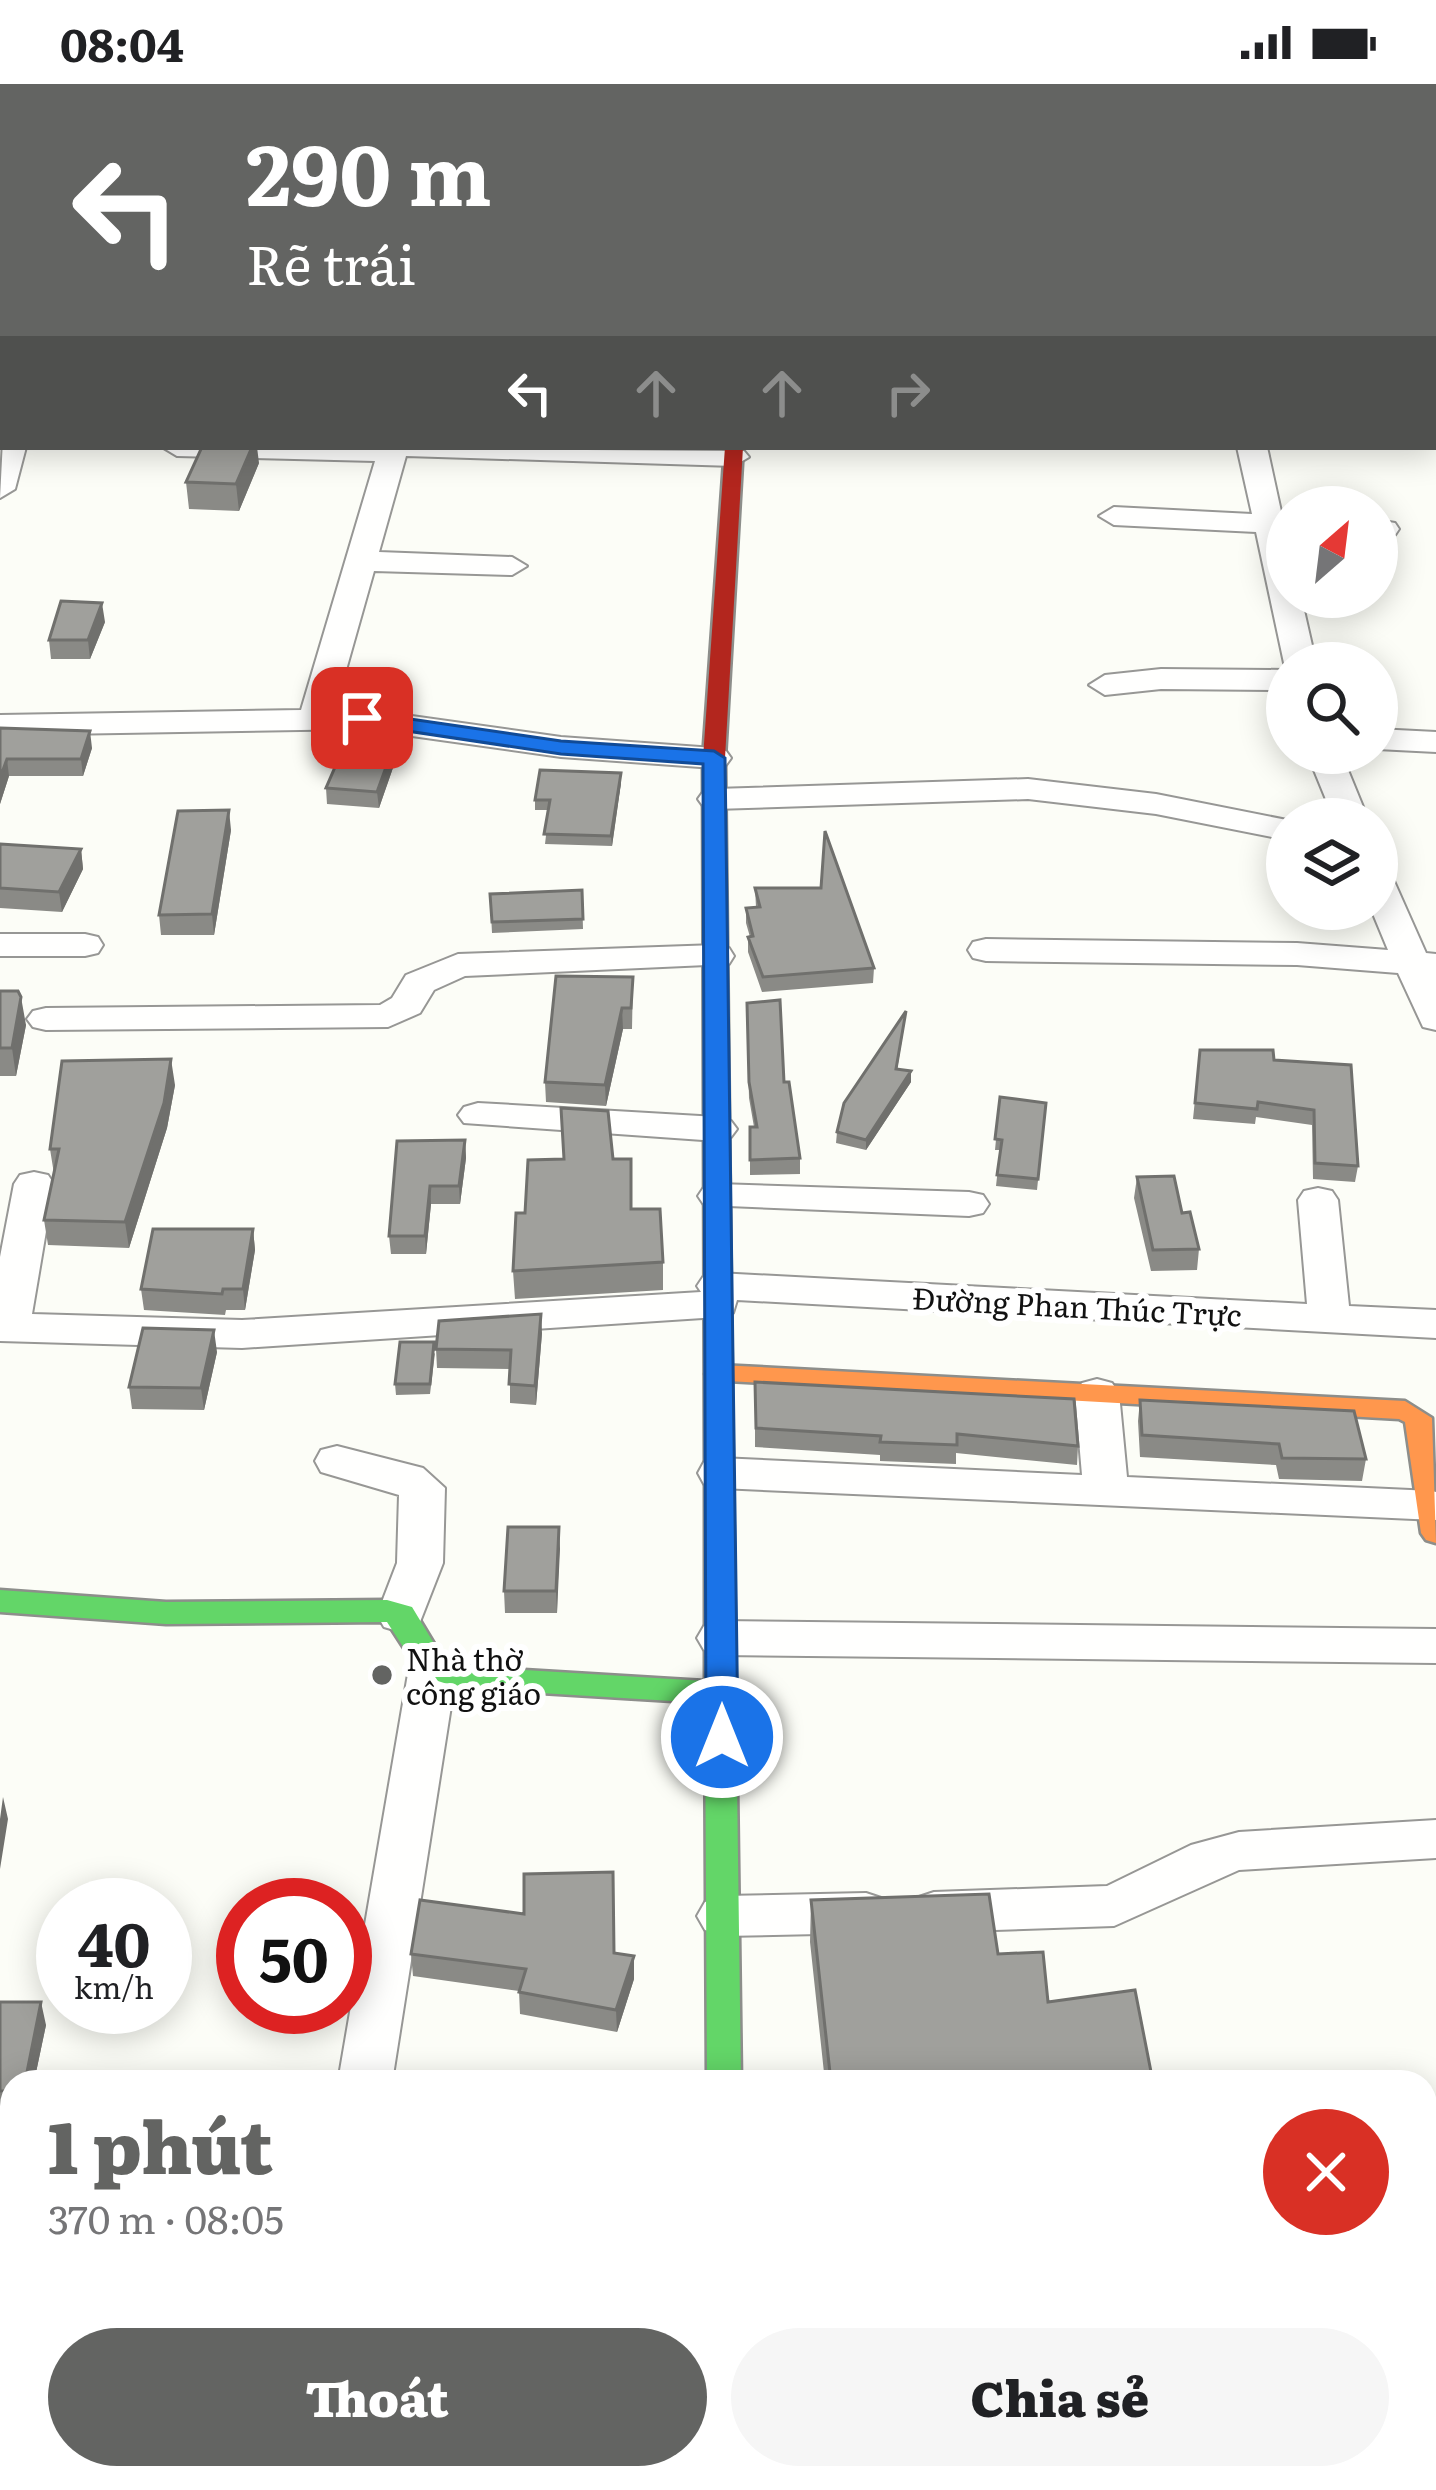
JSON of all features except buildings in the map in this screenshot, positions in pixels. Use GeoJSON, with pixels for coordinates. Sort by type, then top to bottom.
{"type":"FeatureCollection","features":[{"type":"Feature","properties":{"kind":"main road"},"geometry":{"type":"LineString","coordinates":[[724,2070],[714,758],[734,452]]}},
{"type":"Feature","properties":{"kind":"main road"},"geometry":{"type":"LineString","coordinates":[[719,1374],[1405,1410],[1418,1418],[1434,1520]]}},
{"type":"Feature","properties":{"kind":"main road"},"geometry":{"type":"LineString","coordinates":[[0,1601],[166,1613],[369,1611],[401,1615],[433,1668],[477,1679],[722,1693]]}},
{"type":"Feature","properties":{"kind":"street"},"geometry":{"type":"LineString","coordinates":[[0,489],[4,450]]}},
{"type":"Feature","properties":{"kind":"street"},"geometry":{"type":"LineString","coordinates":[[316,717],[359,560],[396,450]]}},
{"type":"Feature","properties":{"kind":"street"},"geometry":{"type":"LineString","coordinates":[[509,450],[734,452]]}},
{"type":"Feature","properties":{"kind":"street"},"geometry":{"type":"LineString","coordinates":[[1253,450],[1266,489]]}},
{"type":"Feature","properties":{"kind":"street"},"geometry":{"type":"LineString","coordinates":[[1114,516],[1266,524]]}},
{"type":"Feature","properties":{"kind":"street"},"geometry":{"type":"LineString","coordinates":[[359,560],[512,566]]}},
{"type":"Feature","properties":{"kind":"street"},"geometry":{"type":"LineString","coordinates":[[1105,685],[1161,679],[1266,680]]}},
{"type":"Feature","properties":{"kind":"street"},"geometry":{"type":"LineString","coordinates":[[0,725],[362,718],[561,747],[714,758]]}},
{"type":"Feature","properties":{"kind":"street"},"geometry":{"type":"LineString","coordinates":[[1398,740],[1436,742]]}},
{"type":"Feature","properties":{"kind":"street"},"geometry":{"type":"LineString","coordinates":[[715,799],[1028,789],[1156,804],[1266,826]]}},
{"type":"Feature","properties":{"kind":"street"},"geometry":{"type":"LineString","coordinates":[[1398,917],[1424,963],[1436,1019]]}},
{"type":"Feature","properties":{"kind":"street"},"geometry":{"type":"LineString","coordinates":[[0,945],[85,945]]}},
{"type":"Feature","properties":{"kind":"street"},"geometry":{"type":"LineString","coordinates":[[986,950],[1143,950],[1424,963]]}},
{"type":"Feature","properties":{"kind":"street"},"geometry":{"type":"LineString","coordinates":[[46,1019],[388,1016],[407,1006],[419,983],[458,965],[716,956]]}},
{"type":"Feature","properties":{"kind":"street"},"geometry":{"type":"LineString","coordinates":[[478,1115],[717,1129]]}},
{"type":"Feature","properties":{"kind":"street"},"geometry":{"type":"LineString","coordinates":[[4,1328],[34,1184]]}},
{"type":"Feature","properties":{"kind":"street"},"geometry":{"type":"LineString","coordinates":[[718,1196],[969,1204]]}},
{"type":"Feature","properties":{"kind":"street"},"geometry":{"type":"LineString","coordinates":[[1318,1200],[1330,1318]]}},
{"type":"Feature","properties":{"kind":"street","name":"Đường Phan Thúc Trực"},"geometry":{"type":"LineString","coordinates":[[4,1328],[242,1334],[718,1295],[1436,1324]]}},
{"type":"Feature","properties":{"kind":"street"},"geometry":{"type":"LineString","coordinates":[[1097,1394],[1106,1491]]}},
{"type":"Feature","properties":{"kind":"street"},"geometry":{"type":"LineString","coordinates":[[337,1461],[406,1479],[422,1488],[420,1563],[401,1615]]}},
{"type":"Feature","properties":{"kind":"street"},"geometry":{"type":"LineString","coordinates":[[720,1472],[1106,1491],[1434,1520]]}},
{"type":"Feature","properties":{"kind":"street"},"geometry":{"type":"LineString","coordinates":[[721,1638],[1436,1646]]}},
{"type":"Feature","properties":{"kind":"street"},"geometry":{"type":"LineString","coordinates":[[366,2070],[433,1668]]}},
{"type":"Feature","properties":{"kind":"street"},"geometry":{"type":"LineString","coordinates":[[723,1916],[1084,1910],[1114,1906],[1209,1859],[1239,1851],[1436,1839]]}},
{"type":"Feature","properties":{"kind":"traffic: fast"},"geometry":{"type":"LineString","coordinates":[[719,1483],[724,2070]]}},
{"type":"Feature","properties":{"kind":"traffic: fast"},"geometry":{"type":"LineString","coordinates":[[0,1601],[166,1613],[387,1611],[401,1615],[433,1668],[460,1677],[721,1693]]}},
{"type":"Feature","properties":{"kind":"traffic: slow"},"geometry":{"type":"LineString","coordinates":[[719,1374],[1405,1410],[1418,1418],[1436,1533]]}},
{"type":"Feature","properties":{"kind":"traffic: jam"},"geometry":{"type":"LineString","coordinates":[[719,1483],[714,758],[734,450]]}},
{"type":"Feature","properties":{"kind":"place","name":"Nhà thờ công giáo"},"geometry":{"type":"Point","coordinates":[382,1675]}},
{"type":"Feature","properties":{"kind":"route"},"geometry":{"type":"LineString","coordinates":[[362,718],[561,747],[714,758],[722,1737]]}}]}
